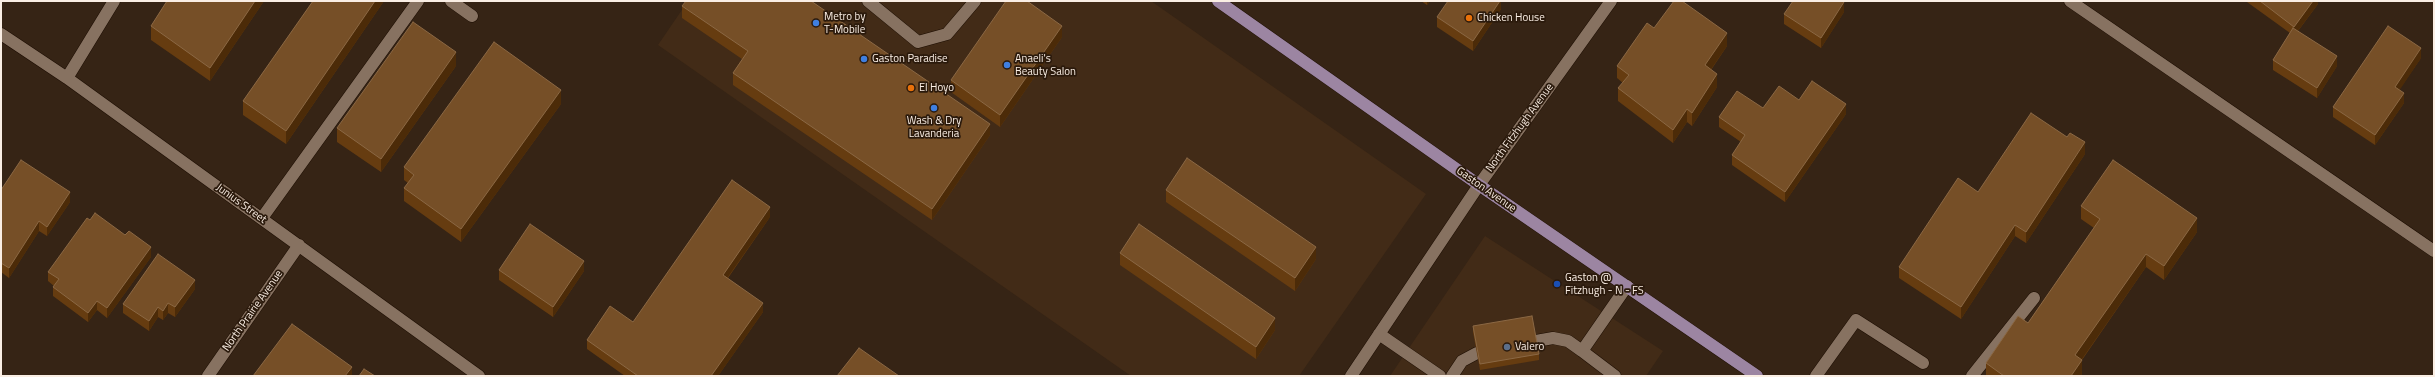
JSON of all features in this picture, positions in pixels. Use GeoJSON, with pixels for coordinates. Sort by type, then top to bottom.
{"type":"FeatureCollection","features":[{"type":"Feature","properties":{"kind":"main road","name":"Gaston Avenue"},"geometry":{"type":"LineString","coordinates":[[1218,1],[1479,185],[1757,376]]}},
{"type":"Feature","properties":{"kind":"street"},"geometry":{"type":"LineString","coordinates":[[67,78],[114,1]]}},
{"type":"Feature","properties":{"kind":"street"},"geometry":{"type":"LineString","coordinates":[[262,218],[418,1]]}},
{"type":"Feature","properties":{"kind":"street"},"geometry":{"type":"LineString","coordinates":[[451,1],[472,16]]}},
{"type":"Feature","properties":{"kind":"street"},"geometry":{"type":"LineString","coordinates":[[868,1],[918,42],[947,34],[975,1]]}},
{"type":"Feature","properties":{"kind":"street","name":"North Fitzhugh Avenue"},"geometry":{"type":"LineString","coordinates":[[1351,376],[1479,185],[1611,1]]}},
{"type":"Feature","properties":{"kind":"street"},"geometry":{"type":"LineString","coordinates":[[2070,1],[2434,251]]}},
{"type":"Feature","properties":{"kind":"street","name":"Junius Street"},"geometry":{"type":"LineString","coordinates":[[1,34],[67,78],[480,376]]}},
{"type":"Feature","properties":{"kind":"street","name":"North Prairie Avenue"},"geometry":{"type":"LineString","coordinates":[[208,376],[299,245]]}},
{"type":"Feature","properties":{"kind":"street"},"geometry":{"type":"LineString","coordinates":[[1582,351],[1627,286]]}},
{"type":"Feature","properties":{"kind":"street"},"geometry":{"type":"LineString","coordinates":[[1972,376],[2034,298]]}},
{"type":"Feature","properties":{"kind":"street"},"geometry":{"type":"LineString","coordinates":[[1816,376],[1856,320],[1923,363]]}},
{"type":"Feature","properties":{"kind":"street"},"geometry":{"type":"LineString","coordinates":[[1379,334],[1440,376]]}},
{"type":"Feature","properties":{"kind":"street"},"geometry":{"type":"LineString","coordinates":[[1536,341],[1553,338],[1568,341],[1615,376]]}},
{"type":"Feature","properties":{"kind":"street"},"geometry":{"type":"LineString","coordinates":[[1452,376],[1462,361],[1477,353]]}},
{"type":"Feature","properties":{"kind":"shaded area"},"geometry":{"type":"Polygon","coordinates":[[[688,1],[1151,1],[1426,194],[1299,376],[1131,376],[658,45],[688,1]]]}},
{"type":"Feature","properties":{"kind":"shaded area"},"geometry":{"type":"Polygon","coordinates":[[[1485,236],[1663,351],[1646,376],[1390,376],[1485,236]]]}},
{"type":"Feature","properties":{"kind":"building"},"geometry":{"type":"Polygon","coordinates":[[[167,1],[255,1],[210,68],[151,26],[167,1]]]}},
{"type":"Feature","properties":{"kind":"building"},"geometry":{"type":"Polygon","coordinates":[[[313,1],[375,1],[286,131],[243,101],[313,1]]]}},
{"type":"Feature","properties":{"kind":"building"},"geometry":{"type":"Polygon","coordinates":[[[686,1],[811,1],[990,124],[932,209],[733,73],[748,51],[682,6],[686,1]]]}},
{"type":"Feature","properties":{"kind":"building","name":"Anaeli's Beauty Salon"},"geometry":{"type":"Polygon","coordinates":[[[1006,1],[1027,1],[1062,26],[1000,115],[951,80],[1006,1]]]}},
{"type":"Feature","properties":{"kind":"building","name":"Chicken House"},"geometry":{"type":"Polygon","coordinates":[[[1448,1],[1500,1],[1473,41],[1437,17],[1448,1]]]}},
{"type":"Feature","properties":{"kind":"building"},"geometry":{"type":"Polygon","coordinates":[[[1674,1],[1682,1],[1727,33],[1705,65],[1717,74],[1692,113],[1687,109],[1673,130],[1618,88],[1629,75],[1617,66],[1647,23],[1654,28],[1674,1]]]}},
{"type":"Feature","properties":{"kind":"building"},"geometry":{"type":"Polygon","coordinates":[[[1793,1],[1844,2],[1821,38],[1784,14],[1793,1]]]}},
{"type":"Feature","properties":{"kind":"building"},"geometry":{"type":"Polygon","coordinates":[[[2260,1],[2313,1],[2294,27],[2260,1]]]}},
{"type":"Feature","properties":{"kind":"building"},"geometry":{"type":"Polygon","coordinates":[[[413,22],[456,52],[381,159],[337,128],[413,22]]]}},
{"type":"Feature","properties":{"kind":"building"},"geometry":{"type":"Polygon","coordinates":[[[2388,26],[2421,48],[2395,87],[2404,93],[2375,135],[2333,107],[2388,26]]]}},
{"type":"Feature","properties":{"kind":"building"},"geometry":{"type":"Polygon","coordinates":[[[2293,28],[2337,56],[2317,88],[2273,60],[2293,28]]]}},
{"type":"Feature","properties":{"kind":"building"},"geometry":{"type":"Polygon","coordinates":[[[494,42],[561,90],[461,229],[404,188],[414,175],[404,167],[494,42]]]}},
{"type":"Feature","properties":{"kind":"building"},"geometry":{"type":"Polygon","coordinates":[[[1812,81],[1846,104],[1785,192],[1732,155],[1745,135],[1719,117],[1737,91],[1763,108],[1779,86],[1799,100],[1812,81]]]}},
{"type":"Feature","properties":{"kind":"building"},"geometry":{"type":"Polygon","coordinates":[[[2031,113],[2067,137],[2070,133],[2085,142],[2026,232],[2015,225],[1961,307],[1899,267],[1958,178],[1978,192],[2031,113]]]}},
{"type":"Feature","properties":{"kind":"building"},"geometry":{"type":"Polygon","coordinates":[[[1187,158],[1316,247],[1295,278],[1166,190],[1187,158]]]}},
{"type":"Feature","properties":{"kind":"building"},"geometry":{"type":"Polygon","coordinates":[[[21,160],[70,192],[47,227],[39,221],[9,268],[1,263],[1,190],[21,160]]]}},
{"type":"Feature","properties":{"kind":"building"},"geometry":{"type":"Polygon","coordinates":[[[2113,160],[2197,218],[2164,266],[2146,254],[2075,355],[2082,360],[2071,376],[2004,376],[1986,363],[2018,316],[2028,323],[2100,219],[2081,206],[2113,160]]]}},
{"type":"Feature","properties":{"kind":"building"},"geometry":{"type":"Polygon","coordinates":[[[732,180],[770,207],[723,275],[763,303],[711,376],[638,376],[587,340],[610,306],[633,322],[732,180]]]}},
{"type":"Feature","properties":{"kind":"building"},"geometry":{"type":"Polygon","coordinates":[[[95,213],[125,235],[129,231],[151,247],[107,308],[97,301],[88,313],[53,287],[59,279],[48,272],[87,218],[90,220],[95,213]]]}},
{"type":"Feature","properties":{"kind":"building"},"geometry":{"type":"Polygon","coordinates":[[[530,224],[584,261],[553,307],[499,270],[530,224]]]}},
{"type":"Feature","properties":{"kind":"building"},"geometry":{"type":"Polygon","coordinates":[[[1139,224],[1275,318],[1256,347],[1120,253],[1139,224]]]}},
{"type":"Feature","properties":{"kind":"building"},"geometry":{"type":"Polygon","coordinates":[[[158,254],[195,280],[175,307],[168,303],[163,311],[158,307],[149,321],[123,304],[158,254]]]}},
{"type":"Feature","properties":{"kind":"building","name":"Valero"},"geometry":{"type":"Polygon","coordinates":[[[1532,316],[1539,354],[1480,364],[1473,326],[1532,316]]]}},
{"type":"Feature","properties":{"kind":"building"},"geometry":{"type":"Polygon","coordinates":[[[292,324],[352,367],[345,376],[253,376],[292,324]]]}},
{"type":"Feature","properties":{"kind":"building"},"geometry":{"type":"Polygon","coordinates":[[[859,348],[899,376],[837,376],[859,348]]]}},
{"type":"Feature","properties":{"kind":"building"},"geometry":{"type":"Polygon","coordinates":[[[364,369],[375,376],[359,376],[364,369]]]}},
{"type":"Feature","properties":{"kind":"place","name":"Chicken House"},"geometry":{"type":"Point","coordinates":[1469,18]}},
{"type":"Feature","properties":{"kind":"place","name":"Metro by T-Mobile"},"geometry":{"type":"Point","coordinates":[816,23]}},
{"type":"Feature","properties":{"kind":"place","name":"Gaston Paradise"},"geometry":{"type":"Point","coordinates":[864,59]}},
{"type":"Feature","properties":{"kind":"place","name":"Anaeli's Beauty Salon"},"geometry":{"type":"Point","coordinates":[1007,65]}},
{"type":"Feature","properties":{"kind":"place","name":"El Hoyo"},"geometry":{"type":"Point","coordinates":[911,88]}},
{"type":"Feature","properties":{"kind":"place","name":"Wash & Dry Lavanderia"},"geometry":{"type":"Point","coordinates":[934,108]}},
{"type":"Feature","properties":{"kind":"place","name":"Gaston @ Fitzhugh - N - FS"},"geometry":{"type":"Point","coordinates":[1557,284]}},
{"type":"Feature","properties":{"kind":"place","name":"Valero"},"geometry":{"type":"Point","coordinates":[1507,347]}}]}
